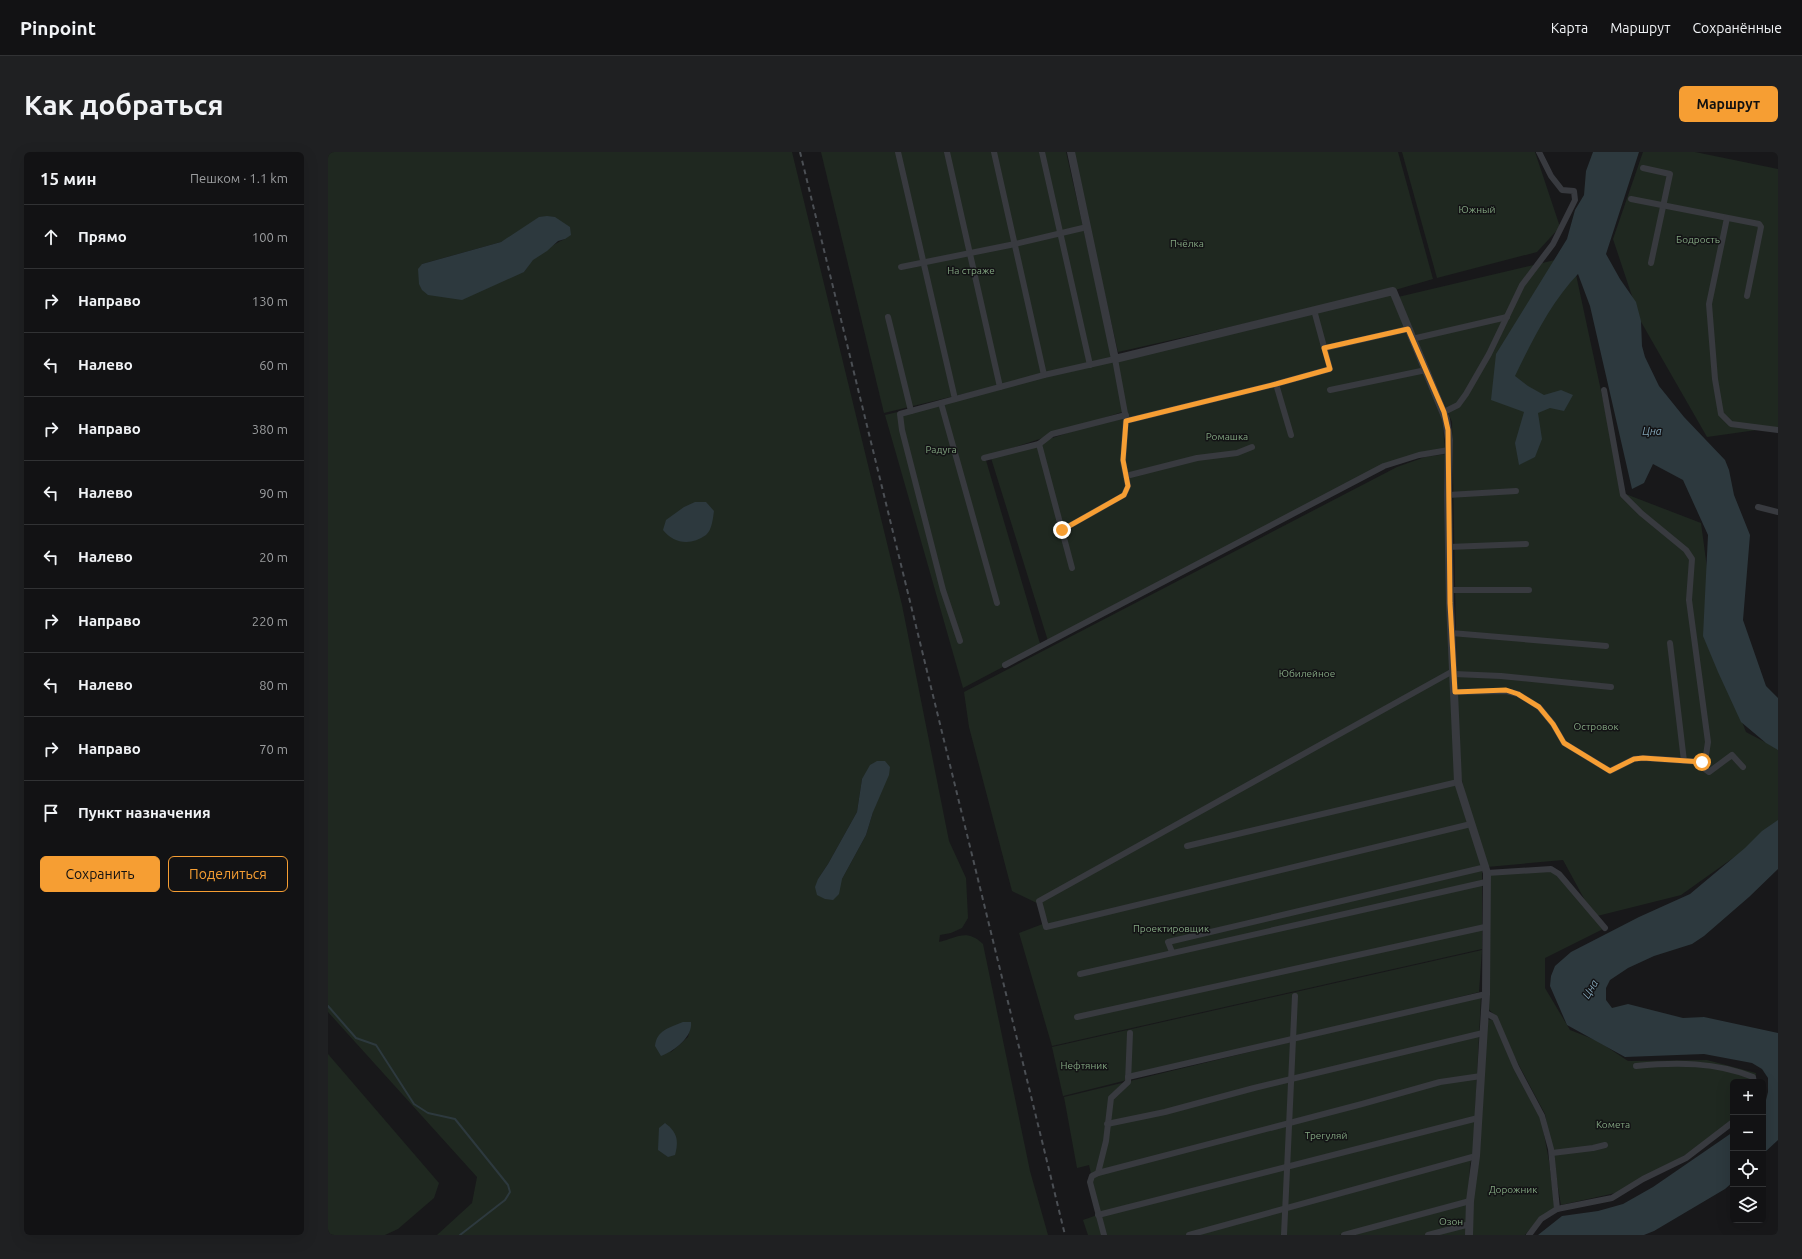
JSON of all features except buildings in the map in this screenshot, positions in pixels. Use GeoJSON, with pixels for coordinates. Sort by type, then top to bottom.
{"type":"FeatureCollection","features":[{"type":"Feature","properties":{"kind":"street"},"geometry":{"type":"LineString","coordinates":[[898,152],[955,399]]}},
{"type":"Feature","properties":{"kind":"street"},"geometry":{"type":"LineString","coordinates":[[947,152],[1000,387]]}},
{"type":"Feature","properties":{"kind":"street"},"geometry":{"type":"LineString","coordinates":[[994,152],[1044,375]]}},
{"type":"Feature","properties":{"kind":"street"},"geometry":{"type":"LineString","coordinates":[[1042,152],[1090,364]]}},
{"type":"Feature","properties":{"kind":"street"},"geometry":{"type":"LineString","coordinates":[[1062,530],[1124,495],[1128,486],[1123,460],[1126,418],[1116,359],[1071,152]]}},
{"type":"Feature","properties":{"kind":"street"},"geometry":{"type":"LineString","coordinates":[[1444,412],[1458,405],[1466,394],[1508,316],[1522,285],[1553,244],[1575,200],[1574,191],[1562,190],[1551,176],[1538,152]]}},
{"type":"Feature","properties":{"kind":"street"},"geometry":{"type":"LineString","coordinates":[[1643,168],[1670,174],[1651,263]]}},
{"type":"Feature","properties":{"kind":"street"},"geometry":{"type":"LineString","coordinates":[[1631,199],[1759,224],[1761,228],[1747,296]]}},
{"type":"Feature","properties":{"kind":"street"},"geometry":{"type":"LineString","coordinates":[[1727,218],[1709,304],[1721,414],[1731,424],[1778,430]]}},
{"type":"Feature","properties":{"kind":"street"},"geometry":{"type":"LineString","coordinates":[[901,267],[1015,244],[1087,227]]}},
{"type":"Feature","properties":{"kind":"street"},"geometry":{"type":"LineString","coordinates":[[960,641],[943,590],[902,430],[900,414],[1044,375],[1116,359],[1393,291],[1412,340],[1444,412],[1448,430],[1448,547],[1458,782],[1486,870],[1486,994],[1476,1156],[1470,1201],[1469,1235]]}},
{"type":"Feature","properties":{"kind":"street"},"geometry":{"type":"LineString","coordinates":[[984,458],[1039,444],[1052,434],[1276,384],[1330,369],[1314,310]]}},
{"type":"Feature","properties":{"kind":"street"},"geometry":{"type":"LineString","coordinates":[[1412,340],[1508,316]]}},
{"type":"Feature","properties":{"kind":"street"},"geometry":{"type":"LineString","coordinates":[[888,317],[911,411]]}},
{"type":"Feature","properties":{"kind":"street"},"geometry":{"type":"LineString","coordinates":[[1324,348],[1408,329]]}},
{"type":"Feature","properties":{"kind":"street"},"geometry":{"type":"LineString","coordinates":[[1330,390],[1426,370]]}},
{"type":"Feature","properties":{"kind":"street"},"geometry":{"type":"LineString","coordinates":[[1276,384],[1291,435]]}},
{"type":"Feature","properties":{"kind":"street"},"geometry":{"type":"LineString","coordinates":[[1604,390],[1623,495],[1641,513],[1686,550],[1692,559],[1689,600],[1708,742],[1706,754],[1702,762],[1705,769],[1709,772],[1732,756],[1743,767]]}},
{"type":"Feature","properties":{"kind":"street"},"geometry":{"type":"LineString","coordinates":[[941,403],[997,603]]}},
{"type":"Feature","properties":{"kind":"street"},"geometry":{"type":"LineString","coordinates":[[1039,444],[1072,568]]}},
{"type":"Feature","properties":{"kind":"street"},"geometry":{"type":"LineString","coordinates":[[1126,476],[1197,458],[1237,453],[1252,447]]}},
{"type":"Feature","properties":{"kind":"street"},"geometry":{"type":"LineString","coordinates":[[1005,665],[1384,466],[1419,455],[1449,450]]}},
{"type":"Feature","properties":{"kind":"street"},"geometry":{"type":"LineString","coordinates":[[1448,495],[1516,491]]}},
{"type":"Feature","properties":{"kind":"street"},"geometry":{"type":"LineString","coordinates":[[1758,507],[1778,512]]}},
{"type":"Feature","properties":{"kind":"street"},"geometry":{"type":"LineString","coordinates":[[1448,547],[1526,544]]}},
{"type":"Feature","properties":{"kind":"street"},"geometry":{"type":"LineString","coordinates":[[1450,590],[1529,590]]}},
{"type":"Feature","properties":{"kind":"street"},"geometry":{"type":"LineString","coordinates":[[1451,632],[1606,646]]}},
{"type":"Feature","properties":{"kind":"street"},"geometry":{"type":"LineString","coordinates":[[1670,643],[1684,761]]}},
{"type":"Feature","properties":{"kind":"street"},"geometry":{"type":"LineString","coordinates":[[1471,824],[1046,927],[1039,901],[1454,672],[1611,687]]}},
{"type":"Feature","properties":{"kind":"street"},"geometry":{"type":"LineString","coordinates":[[1455,692],[1506,690],[1518,694],[1539,707],[1553,724],[1564,743],[1610,771],[1634,759],[1702,762]]}},
{"type":"Feature","properties":{"kind":"street"},"geometry":{"type":"LineString","coordinates":[[1188,846],[1458,782]]}},
{"type":"Feature","properties":{"kind":"street"},"geometry":{"type":"LineString","coordinates":[[1172,952],[1168,942],[1486,870],[1551,869],[1559,874],[1605,928]]}},
{"type":"Feature","properties":{"kind":"street"},"geometry":{"type":"LineString","coordinates":[[1080,974],[1486,882]]}},
{"type":"Feature","properties":{"kind":"street"},"geometry":{"type":"LineString","coordinates":[[1077,1017],[1486,927]]}},
{"type":"Feature","properties":{"kind":"street"},"geometry":{"type":"LineString","coordinates":[[1128,1077],[1486,994]]}},
{"type":"Feature","properties":{"kind":"street"},"geometry":{"type":"LineString","coordinates":[[1284,1235],[1295,996]]}},
{"type":"Feature","properties":{"kind":"street"},"geometry":{"type":"LineString","coordinates":[[1484,1012],[1495,1018],[1516,1067],[1542,1116],[1552,1153],[1557,1209]]}},
{"type":"Feature","properties":{"kind":"street"},"geometry":{"type":"LineString","coordinates":[[1098,1173],[1106,1141],[1111,1098],[1128,1082],[1130,1033]]}},
{"type":"Feature","properties":{"kind":"street"},"geometry":{"type":"LineString","coordinates":[[1107,1124],[1165,1112],[1483,1033]]}},
{"type":"Feature","properties":{"kind":"street"},"geometry":{"type":"LineString","coordinates":[[1636,1066],[1657,1064],[1715,1065],[1738,1071],[1753,1077],[1753,1079]]}},
{"type":"Feature","properties":{"kind":"street"},"geometry":{"type":"LineString","coordinates":[[1104,1235],[1090,1182],[1092,1176],[1098,1173],[1440,1082],[1481,1076]]}},
{"type":"Feature","properties":{"kind":"street"},"geometry":{"type":"LineString","coordinates":[[1098,1216],[1478,1118]]}},
{"type":"Feature","properties":{"kind":"street"},"geometry":{"type":"LineString","coordinates":[[1529,1235],[1541,1219],[1557,1209],[1612,1198],[1643,1179],[1686,1158],[1730,1124]]}},
{"type":"Feature","properties":{"kind":"street"},"geometry":{"type":"LineString","coordinates":[[1552,1153],[1605,1145]]}},
{"type":"Feature","properties":{"kind":"street"},"geometry":{"type":"LineString","coordinates":[[1189,1235],[1476,1156]]}},
{"type":"Feature","properties":{"kind":"street"},"geometry":{"type":"LineString","coordinates":[[1344,1235],[1470,1201]]}},
{"type":"Feature","properties":{"kind":"street"},"geometry":{"type":"LineString","coordinates":[[1428,1235],[1470,1224]]}},
{"type":"Feature","properties":{"kind":"green space"},"geometry":{"type":"Polygon","coordinates":[[[328,152],[792,152],[902,605],[949,841],[966,878],[968,918],[962,928],[951,933],[940,935],[939,942],[966,935],[977,939],[983,944],[1030,1171],[1048,1235],[437,1235],[472,1203],[477,1177],[328,1012],[328,152]],[[514,235],[501,242],[422,264],[524,272],[533,259],[565,239],[514,235]],[[862,779],[857,812],[818,879],[842,879],[866,835],[873,812],[862,779]],[[691,1023],[670,1053],[688,1037],[691,1023]]]}},
{"type":"Feature","properties":{"kind":"green space","name":"На страже"},"geometry":{"type":"Polygon","coordinates":[[[821,152],[1066,152],[1113,358],[884,413],[821,152]]]}},
{"type":"Feature","properties":{"kind":"green space","name":"Пчёлка"},"geometry":{"type":"Polygon","coordinates":[[[1072,152],[1398,152],[1433,279],[1395,290],[1118,352],[1072,152]]]}},
{"type":"Feature","properties":{"kind":"green space","name":"Южный"},"geometry":{"type":"Polygon","coordinates":[[[1402,152],[1535,152],[1560,227],[1537,252],[1437,278],[1402,152]]]}},
{"type":"Feature","properties":{"kind":"green space","name":"Бодрость"},"geometry":{"type":"Polygon","coordinates":[[[1643,152],[1695,152],[1778,169],[1778,427],[1707,437],[1640,320],[1613,239],[1643,152]]]}},
{"type":"Feature","properties":{"kind":"green space","name":"Островок"},"geometry":{"type":"Polygon","coordinates":[[[1572,256],[1623,493],[1701,523],[1720,665],[1746,732],[1778,749],[1778,826],[1681,895],[1593,917],[1603,929],[1545,958],[1545,988],[1570,1030],[1598,1041],[1628,1061],[1707,1060],[1756,1073],[1755,1079],[1730,1079],[1730,1127],[1629,1190],[1561,1205],[1545,1114],[1506,1041],[1496,1016],[1487,1008],[1489,874],[1556,871],[1593,915],[1563,860],[1487,867],[1461,776],[1457,688],[1452,422],[1398,297],[1572,256]]]}},
{"type":"Feature","properties":{"kind":"green space","name":"Ромашка"},"geometry":{"type":"Polygon","coordinates":[[[1390,292],[1442,417],[1445,449],[1395,463],[1048,641],[991,458],[1126,414],[1122,412],[985,457],[1041,647],[963,688],[885,415],[1113,361],[1390,292]]]}},
{"type":"Feature","properties":{"kind":"green space","name":"Юбилейное"},"geometry":{"type":"Polygon","coordinates":[[[1446,454],[1456,784],[1482,861],[1482,949],[1052,1046],[1019,933],[1048,922],[1041,905],[1012,891],[969,727],[964,692],[1397,467],[1425,457],[1446,454]]]}},
{"type":"Feature","properties":{"kind":"green space","name":"Нефтяник"},"geometry":{"type":"Polygon","coordinates":[[[1482,950],[1479,992],[1063,1096],[1052,1047],[1482,950]]]}},
{"type":"Feature","properties":{"kind":"green space","name":"Трегуляй"},"geometry":{"type":"Polygon","coordinates":[[[1481,996],[1473,1154],[1470,1164],[1468,1199],[1339,1235],[1088,1235],[1083,1220],[1100,1214],[1089,1165],[1077,1168],[1064,1097],[1481,996]]]}},
{"type":"Feature","properties":{"kind":"green space","name":"Дорожник"},"geometry":{"type":"Polygon","coordinates":[[[1494,1019],[1541,1118],[1549,1161],[1555,1208],[1539,1218],[1525,1235],[1471,1235],[1486,1020],[1494,1019]]]}},
{"type":"Feature","properties":{"kind":"green space"},"geometry":{"type":"Polygon","coordinates":[[[328,1054],[439,1183],[434,1198],[398,1229],[385,1235],[328,1235],[328,1054]]]}},
{"type":"Feature","properties":{"kind":"green space","name":"Озон"},"geometry":{"type":"Polygon","coordinates":[[[1469,1203],[1467,1235],[1347,1235],[1469,1203]]]}},
{"type":"Feature","properties":{"kind":"water","name":"Цна"},"geometry":{"type":"Polygon","coordinates":[[[1593,152],[1639,152],[1606,254],[1620,279],[1636,302],[1641,321],[1642,346],[1645,357],[1659,386],[1684,417],[1725,460],[1729,470],[1734,495],[1750,535],[1743,620],[1766,686],[1778,698],[1778,750],[1766,743],[1741,722],[1703,636],[1708,535],[1683,480],[1653,464],[1644,483],[1632,489],[1590,306],[1578,274],[1551,309],[1535,336],[1515,376],[1528,386],[1544,395],[1561,390],[1573,395],[1564,411],[1550,408],[1538,413],[1542,439],[1535,457],[1519,465],[1515,443],[1524,412],[1491,400],[1496,354],[1567,239],[1575,210],[1584,195],[1586,171],[1593,152]]]}},
{"type":"Feature","properties":{"kind":"water"},"geometry":{"type":"Polygon","coordinates":[[[539,217],[555,217],[570,227],[571,235],[558,241],[547,251],[533,260],[524,272],[462,300],[428,295],[422,290],[419,284],[418,269],[422,264],[501,242],[539,217]]]}},
{"type":"Feature","properties":{"kind":"water"},"geometry":{"type":"Polygon","coordinates":[[[695,502],[706,502],[714,511],[712,524],[708,533],[700,539],[689,542],[677,541],[667,535],[663,530],[666,520],[684,507],[695,502]]]}},
{"type":"Feature","properties":{"kind":"water"},"geometry":{"type":"Polygon","coordinates":[[[877,761],[885,761],[890,767],[889,775],[873,812],[866,835],[842,879],[839,894],[833,900],[825,899],[817,895],[815,887],[818,879],[857,812],[862,779],[870,765],[877,761]]]}},
{"type":"Feature","properties":{"kind":"water","name":"Цна"},"geometry":{"type":"Polygon","coordinates":[[[1778,820],[1778,869],[1749,897],[1704,936],[1692,944],[1654,956],[1628,968],[1610,980],[1606,988],[1606,1000],[1612,1008],[1628,1004],[1683,1018],[1704,1017],[1778,1033],[1778,1140],[1766,1151],[1766,1100],[1768,1092],[1768,1078],[1762,1069],[1752,1063],[1704,1054],[1625,1057],[1567,1025],[1550,986],[1551,976],[1555,966],[1571,952],[1639,917],[1690,894],[1745,848],[1762,831],[1778,820]]]}},
{"type":"Feature","properties":{"kind":"water"},"geometry":{"type":"Polygon","coordinates":[[[683,1022],[691,1022],[691,1028],[686,1038],[677,1047],[661,1056],[655,1046],[658,1036],[664,1030],[683,1022]]]}},
{"type":"Feature","properties":{"kind":"water"},"geometry":{"type":"Polygon","coordinates":[[[665,1123],[674,1133],[677,1141],[675,1155],[668,1157],[658,1150],[659,1128],[665,1123]]]}},
{"type":"Feature","properties":{"kind":"water"},"geometry":{"type":"Polygon","coordinates":[[[1730,1134],[1730,1185],[1654,1231],[1644,1235],[1538,1235],[1562,1216],[1598,1211],[1623,1204],[1653,1187],[1730,1134]]]}},
{"type":"Feature","properties":{"kind":"waterway"},"geometry":{"type":"LineString","coordinates":[[328,1006],[356,1038],[376,1045],[414,1104],[428,1113],[455,1119],[508,1185],[510,1192],[505,1200],[460,1235]]}},
{"type":"Feature","properties":{"kind":"railway"},"geometry":{"type":"LineString","coordinates":[[800,152],[1065,1235]]}},
{"type":"Feature","properties":{"kind":"route"},"geometry":{"type":"LineString","coordinates":[[1062,530],[1124,495],[1128,486],[1123,460],[1126,421],[1330,369],[1324,348],[1408,329],[1444,412],[1448,430],[1448,547],[1455,692],[1506,690],[1518,694],[1539,707],[1553,724],[1564,743],[1602,768],[1610,771],[1617,769],[1634,759],[1643,758],[1702,762]]}},
{"type":"Feature","properties":{"kind":"park label","name":"Радуга"},"geometry":{"type":"Point","coordinates":[941,449]}},
{"type":"Feature","properties":{"kind":"park label","name":"Проектировщик"},"geometry":{"type":"Point","coordinates":[1171,928]}},
{"type":"Feature","properties":{"kind":"park label","name":"Комета"},"geometry":{"type":"Point","coordinates":[1613,1124]}}]}
